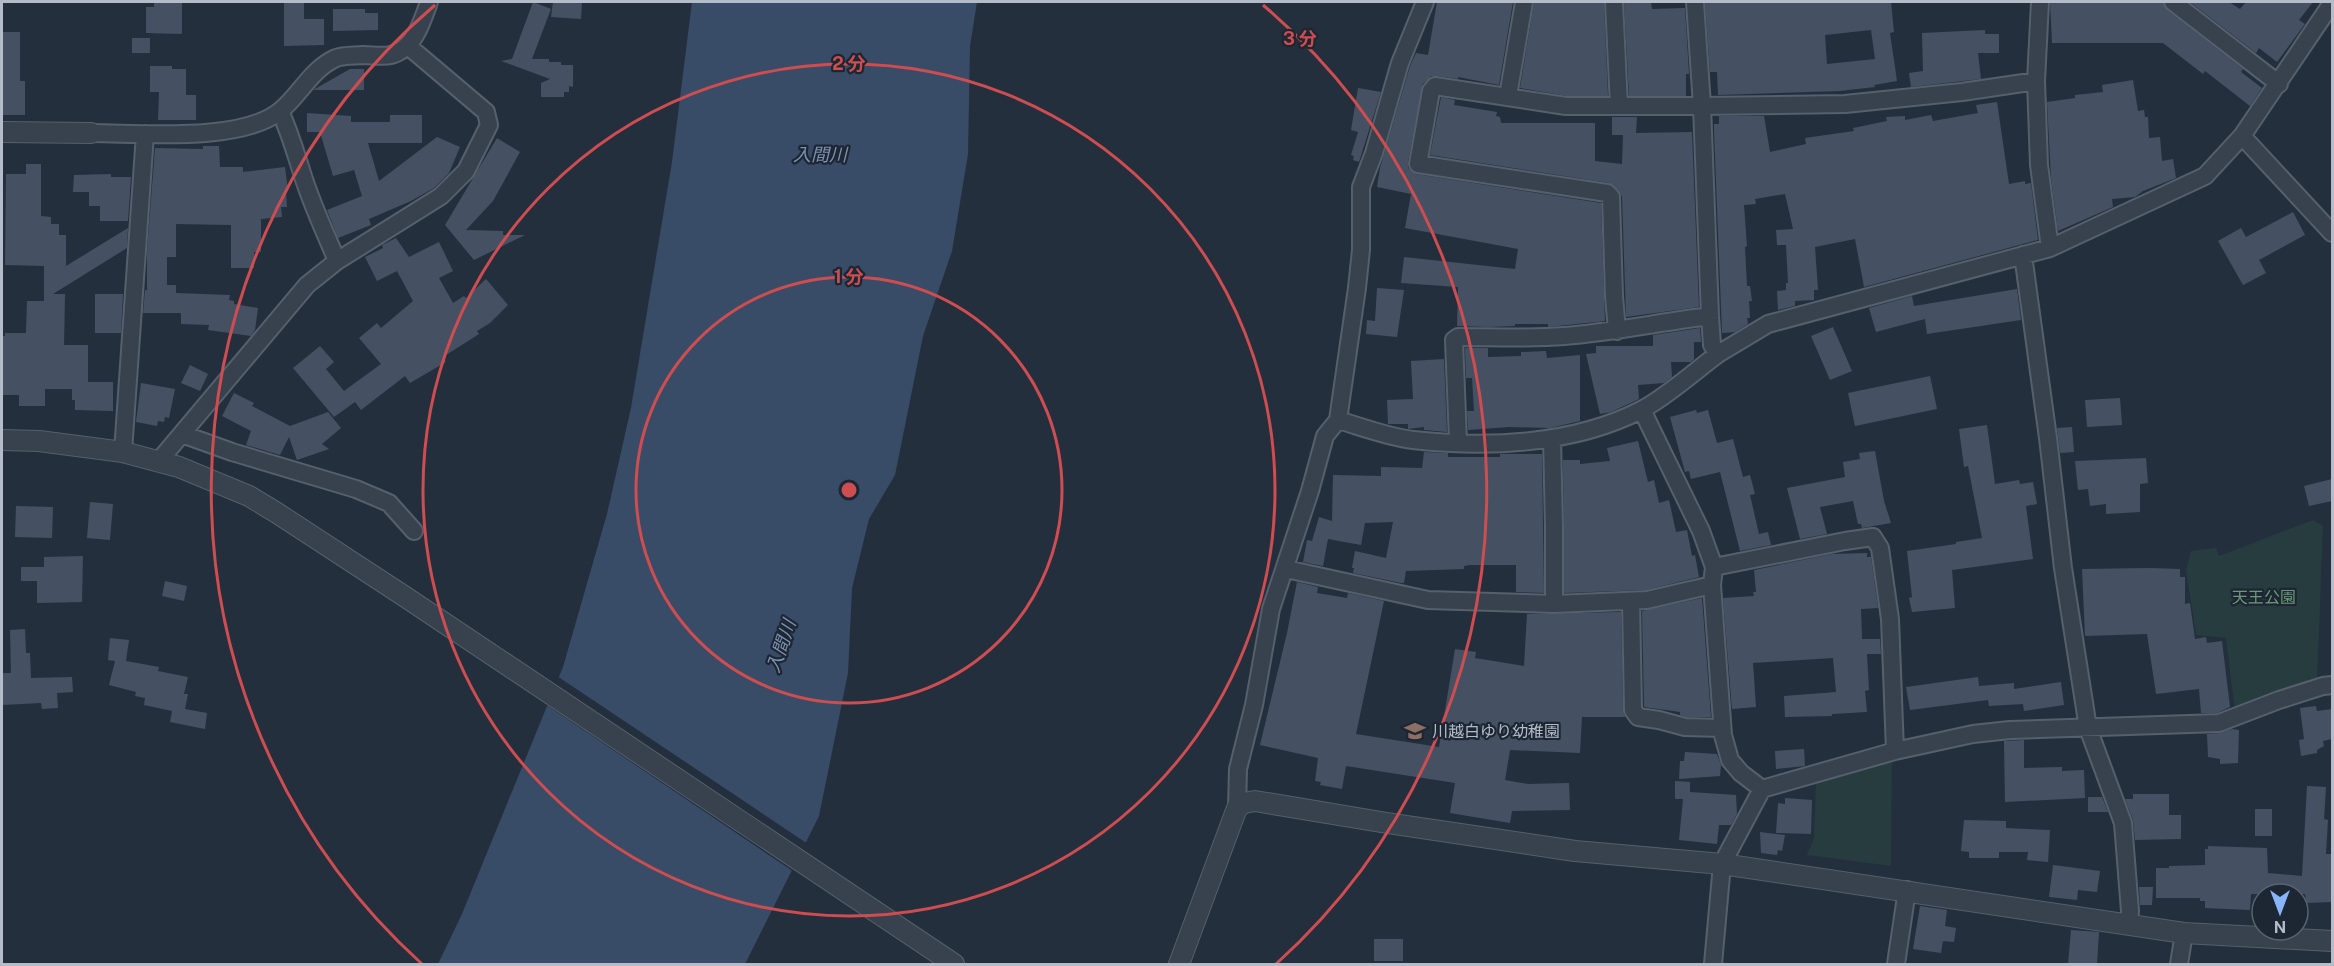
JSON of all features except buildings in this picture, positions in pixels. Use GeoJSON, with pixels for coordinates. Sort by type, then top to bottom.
{"type":"FeatureCollection","features":[{"type":"Feature","properties":{"kind":"street"},"geometry":{"type":"LineString","coordinates":[[2,132],[146,134],[243,128],[267,119],[280,111],[313,75],[332,60],[339,57],[391,55],[408,46],[423,20],[429,2]]}},
{"type":"Feature","properties":{"kind":"street"},"geometry":{"type":"LineString","coordinates":[[1179,964],[1237,808],[1238,769],[1254,705],[1271,609],[1286,569],[1325,436],[1338,420],[1361,250],[1361,187],[1374,153],[1400,63],[1425,2]]}},
{"type":"Feature","properties":{"kind":"street"},"geometry":{"type":"LineString","coordinates":[[1508,96],[1524,2]]}},
{"type":"Feature","properties":{"kind":"street"},"geometry":{"type":"LineString","coordinates":[[1614,2],[1619,106]]}},
{"type":"Feature","properties":{"kind":"street"},"geometry":{"type":"LineString","coordinates":[[1695,2],[1702,106],[1710,316],[1712,345],[1718,354]]}},
{"type":"Feature","properties":{"kind":"street"},"geometry":{"type":"LineString","coordinates":[[2040,2],[2036,81],[2039,165],[2050,248]]}},
{"type":"Feature","properties":{"kind":"street"},"geometry":{"type":"LineString","coordinates":[[2173,2],[2279,84]]}},
{"type":"Feature","properties":{"kind":"street"},"geometry":{"type":"LineString","coordinates":[[1338,420],[1413,440],[1458,441],[1477,444],[1552,438],[1596,429],[1642,410],[1718,354],[1768,324],[2050,248],[2205,176],[2242,136],[2332,3]]}},
{"type":"Feature","properties":{"kind":"street"},"geometry":{"type":"LineString","coordinates":[[158,462],[307,285],[337,261],[441,196],[466,171],[489,125],[486,112],[408,46]]}},
{"type":"Feature","properties":{"kind":"street"},"geometry":{"type":"LineString","coordinates":[[1617,331],[1611,196],[1607,193],[1418,164],[1431,91],[1436,86],[1566,106],[1702,106],[1845,104],[1962,92],[2036,81]]}},
{"type":"Feature","properties":{"kind":"street"},"geometry":{"type":"LineString","coordinates":[[280,111],[295,144],[302,173],[337,261]]}},
{"type":"Feature","properties":{"kind":"street"},"geometry":{"type":"LineString","coordinates":[[123,452],[146,134]]}},
{"type":"Feature","properties":{"kind":"street"},"geometry":{"type":"LineString","coordinates":[[2242,136],[2332,232]]}},
{"type":"Feature","properties":{"kind":"street"},"geometry":{"type":"LineString","coordinates":[[2023,255],[2063,568],[2088,728],[2123,823],[2130,911],[2129,925]]}},
{"type":"Feature","properties":{"kind":"street"},"geometry":{"type":"LineString","coordinates":[[1458,441],[1454,340],[1458,337],[1561,337],[1617,331],[1710,316]]}},
{"type":"Feature","properties":{"kind":"street"},"geometry":{"type":"LineString","coordinates":[[1642,410],[1701,531],[1714,567],[1712,585],[1722,728],[1730,760],[1741,773],[1762,789]]}},
{"type":"Feature","properties":{"kind":"street"},"geometry":{"type":"LineString","coordinates":[[182,434],[232,452],[356,489],[389,503],[414,531]]}},
{"type":"Feature","properties":{"kind":"street"},"geometry":{"type":"LineString","coordinates":[[1552,438],[1554,604]]}},
{"type":"Feature","properties":{"kind":"street"},"geometry":{"type":"LineString","coordinates":[[2,440],[39,441],[123,452],[215,481],[249,496],[287,519],[954,964]]}},
{"type":"Feature","properties":{"kind":"street"},"geometry":{"type":"LineString","coordinates":[[1714,567],[1873,537],[1880,548],[1890,619],[1895,751]]}},
{"type":"Feature","properties":{"kind":"street"},"geometry":{"type":"LineString","coordinates":[[1286,569],[1428,600],[1554,604],[1631,602],[1660,598],[1712,585]]}},
{"type":"Feature","properties":{"kind":"street"},"geometry":{"type":"LineString","coordinates":[[1631,602],[1633,710],[1638,717],[1659,720],[1685,728],[1722,728]]}},
{"type":"Feature","properties":{"kind":"street"},"geometry":{"type":"LineString","coordinates":[[1713,964],[1722,864],[1762,789],[1895,751],[1973,734],[2010,730],[2219,723],[2279,700],[2332,685]]}},
{"type":"Feature","properties":{"kind":"street"},"geometry":{"type":"LineString","coordinates":[[1237,808],[1244,803],[1255,801],[1575,850],[1722,864],[1907,890],[2184,933],[2332,940]]}},
{"type":"Feature","properties":{"kind":"street"},"geometry":{"type":"LineString","coordinates":[[1896,964],[1907,890]]}},
{"type":"Feature","properties":{"kind":"street"},"geometry":{"type":"LineString","coordinates":[[2179,964],[2184,933]]}},
{"type":"Feature","properties":{"kind":"green space","name":"天王公園"},"geometry":{"type":"Polygon","coordinates":[[[2313,520],[2323,526],[2317,680],[2235,712],[2226,638],[2196,635],[2186,570],[2191,551],[2216,548],[2219,556],[2313,520]]]}},
{"type":"Feature","properties":{"kind":"green space"},"geometry":{"type":"Polygon","coordinates":[[[1892,758],[1891,866],[1807,855],[1814,838],[1816,781],[1892,758]]]}},
{"type":"Feature","properties":{"kind":"water","name":"入間川"},"geometry":{"type":"Polygon","coordinates":[[[692,2],[977,2],[970,46],[968,154],[952,251],[923,336],[895,475],[869,519],[852,588],[848,673],[819,816],[745,964],[438,964],[462,914],[563,667],[607,514],[631,408],[672,162],[692,2]]]}},
{"type":"Feature","properties":{"kind":"pier"},"geometry":{"type":"Polygon","coordinates":[[[557,676],[808,844],[794,872],[545,704],[557,676]]]}},
{"type":"Feature","properties":{"kind":"place","name":"川越白ゆり幼稚園"},"geometry":{"type":"Point","coordinates":[1415,731]}}]}
